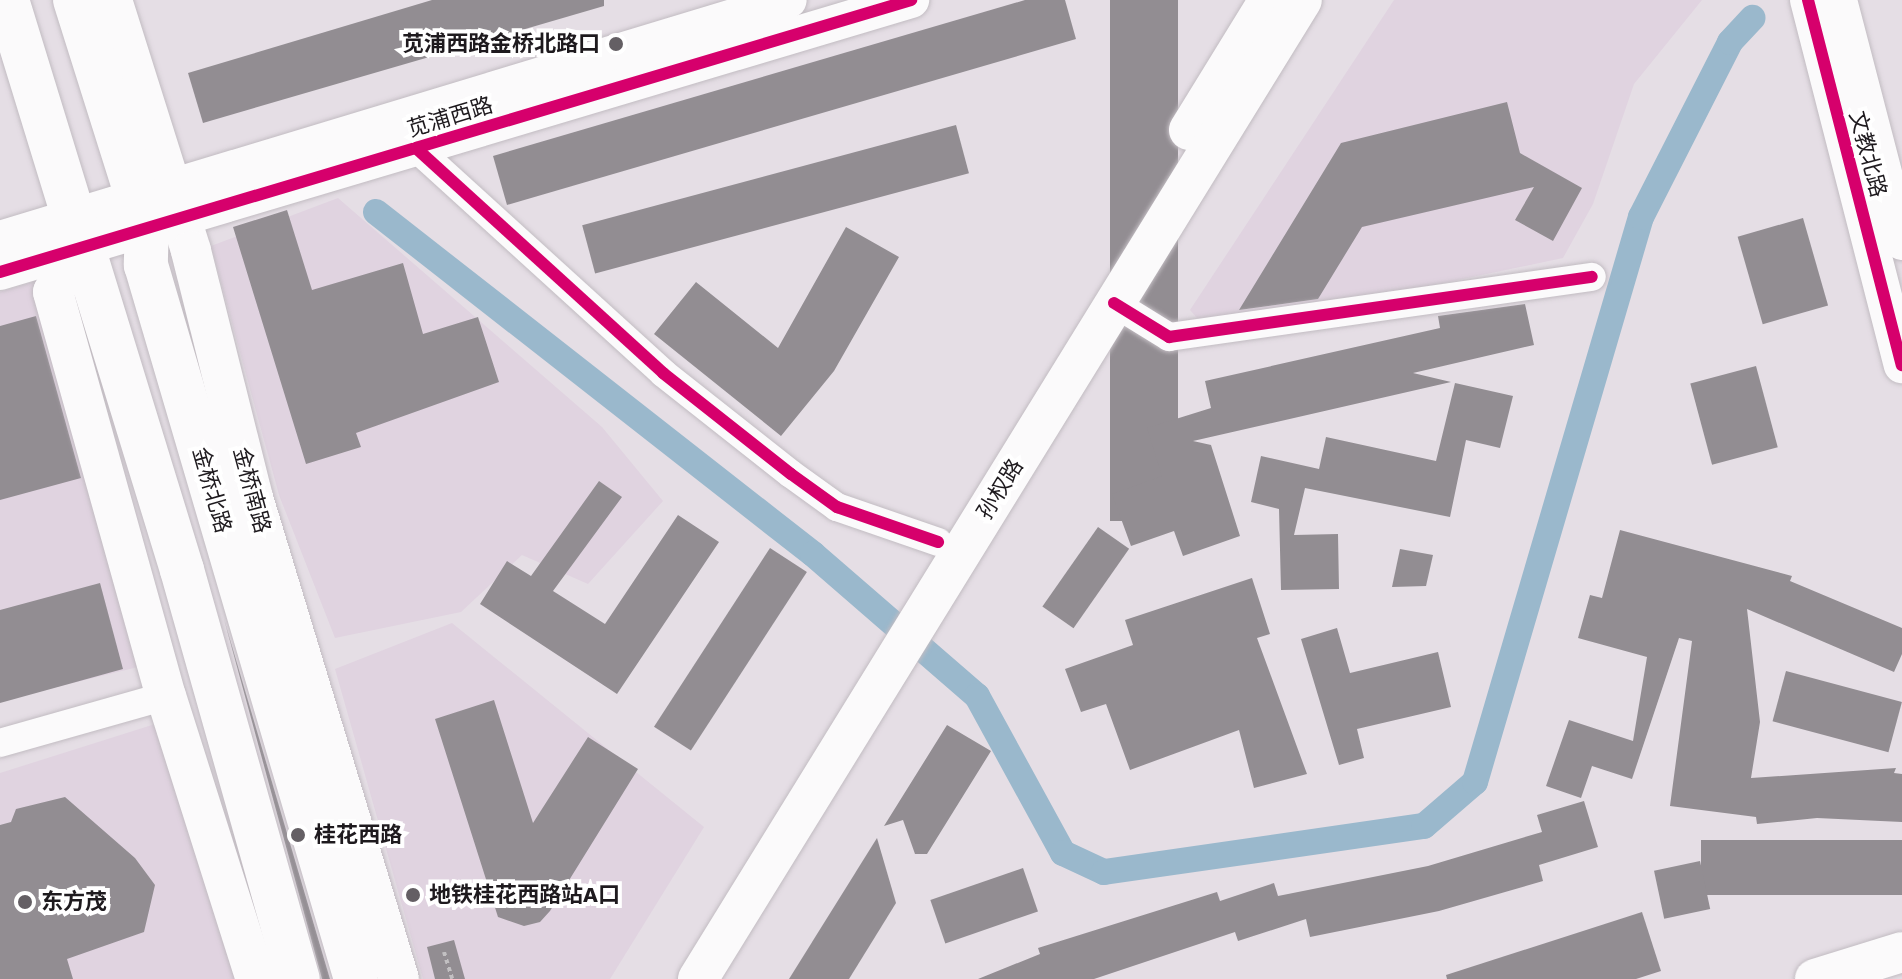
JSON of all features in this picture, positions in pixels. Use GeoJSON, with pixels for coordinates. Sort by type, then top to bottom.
{"type":"FeatureCollection","features":[{"type":"Feature","properties":{"kind":"main road"},"geometry":{"type":"LineString","coordinates":[[7,0],[76,233],[182,570],[298,979]]}},
{"type":"Feature","properties":{"kind":"main road","name":"金桥北路"},"geometry":{"type":"LineString","coordinates":[[75,0],[159,208],[146,265],[356,979]]}},
{"type":"Feature","properties":{"kind":"main road","name":"金桥南路"},"geometry":{"type":"LineString","coordinates":[[112,0],[159,208],[253,498],[399,979]]}},
{"type":"Feature","properties":{"kind":"main road","name":"孙权路"},"geometry":{"type":"LineString","coordinates":[[698,979],[933,565],[1269,0]]}},
{"type":"Feature","properties":{"kind":"main road","name":"孙权路"},"geometry":{"type":"LineString","coordinates":[[933,565],[1114,303],[1302,0]]}},
{"type":"Feature","properties":{"kind":"main road"},"geometry":{"type":"LineString","coordinates":[[76,233],[53,292],[166,696],[256,979]]}},
{"type":"Feature","properties":{"kind":"main road"},"geometry":{"type":"LineString","coordinates":[[237,574],[253,498]]}},
{"type":"Feature","properties":{"kind":"main road","name":"孙权路"},"geometry":{"type":"LineString","coordinates":[[668,979],[884,654]]}},
{"type":"Feature","properties":{"kind":"main road"},"geometry":{"type":"LineString","coordinates":[[1815,979],[1902,952]]}},
{"type":"Feature","properties":{"kind":"street","name":"苋浦西路"},"geometry":{"type":"LineString","coordinates":[[0,272],[76,233],[789,0]]}},
{"type":"Feature","properties":{"kind":"street","name":"苋浦西路"},"geometry":{"type":"LineString","coordinates":[[159,208],[416,148],[911,0]]}},
{"type":"Feature","properties":{"kind":"street","name":"文教北路"},"geometry":{"type":"LineString","coordinates":[[1826,8],[1902,242]]}},
{"type":"Feature","properties":{"kind":"street","name":"文教北路"},"geometry":{"type":"LineString","coordinates":[[1826,8],[1902,365]]}},
{"type":"Feature","properties":{"kind":"street"},"geometry":{"type":"LineString","coordinates":[[416,148],[663,373],[837,507],[933,565]]}},
{"type":"Feature","properties":{"kind":"street"},"geometry":{"type":"LineString","coordinates":[[0,239],[76,233]]}},
{"type":"Feature","properties":{"kind":"street"},"geometry":{"type":"LineString","coordinates":[[1114,303],[1169,337],[1592,277]]}},
{"type":"Feature","properties":{"kind":"street"},"geometry":{"type":"LineString","coordinates":[[0,743],[166,696]]}},
{"type":"Feature","properties":{"kind":"path"},"geometry":{"type":"LineString","coordinates":[[444,952],[452,979]]}},
{"type":"Feature","properties":{"kind":"shaded area"},"geometry":{"type":"Polygon","coordinates":[[[1394,0],[1702,0],[1634,84],[1593,204],[1563,258],[1209,332],[1190,310],[1394,0]]]}},
{"type":"Feature","properties":{"kind":"shaded area"},"geometry":{"type":"Polygon","coordinates":[[[338,198],[602,427],[663,501],[588,584],[522,555],[461,612],[335,638],[279,495],[211,246],[338,198]]]}},
{"type":"Feature","properties":{"kind":"shaded area"},"geometry":{"type":"Polygon","coordinates":[[[33,282],[150,664],[0,701],[0,292],[33,282]]]}},
{"type":"Feature","properties":{"kind":"shaded area"},"geometry":{"type":"Polygon","coordinates":[[[452,623],[704,827],[610,979],[423,979],[335,669],[452,623]]]}},
{"type":"Feature","properties":{"kind":"shaded area"},"geometry":{"type":"Polygon","coordinates":[[[171,719],[249,979],[0,979],[0,773],[171,719]]]}},
{"type":"Feature","properties":{"kind":"building"},"geometry":{"type":"Polygon","coordinates":[[[432,0],[604,0],[604,6],[203,123],[188,73],[432,0]]]}},
{"type":"Feature","properties":{"kind":"building"},"geometry":{"type":"Polygon","coordinates":[[[1025,0],[1065,0],[1076,39],[507,205],[493,156],[1025,0]]]}},
{"type":"Feature","properties":{"kind":"building"},"geometry":{"type":"Polygon","coordinates":[[[1110,0],[1178,0],[1178,521],[1110,521],[1110,0]]]}},
{"type":"Feature","properties":{"kind":"building"},"geometry":{"type":"Polygon","coordinates":[[[1507,102],[1520,153],[1582,188],[1553,241],[1515,220],[1534,187],[1362,227],[1318,299],[1239,310],[1341,143],[1507,102]]]}},
{"type":"Feature","properties":{"kind":"building"},"geometry":{"type":"Polygon","coordinates":[[[956,125],[969,173],[595,273],[582,225],[956,125]]]}},
{"type":"Feature","properties":{"kind":"building"},"geometry":{"type":"Polygon","coordinates":[[[287,210],[312,290],[403,263],[423,334],[478,317],[499,382],[356,433],[361,447],[306,464],[233,227],[287,210]]]}},
{"type":"Feature","properties":{"kind":"building"},"geometry":{"type":"Polygon","coordinates":[[[1803,218],[1828,305],[1763,324],[1738,237],[1803,218]]]}},
{"type":"Feature","properties":{"kind":"building"},"geometry":{"type":"Polygon","coordinates":[[[846,227],[899,257],[834,371],[781,436],[654,334],[696,282],[778,348],[846,227]]]}},
{"type":"Feature","properties":{"kind":"building"},"geometry":{"type":"Polygon","coordinates":[[[1525,304],[1534,345],[1413,373],[1451,382],[1193,441],[1211,445],[1240,536],[1183,556],[1174,531],[1131,546],[1112,494],[1162,476],[1147,428],[1211,408],[1205,381],[1440,328],[1438,316],[1525,304]]]}},
{"type":"Feature","properties":{"kind":"building"},"geometry":{"type":"Polygon","coordinates":[[[36,316],[81,478],[0,500],[0,326],[36,316]]]}},
{"type":"Feature","properties":{"kind":"building"},"geometry":{"type":"Polygon","coordinates":[[[1756,366],[1778,447],[1712,465],[1690,384],[1756,366]]]}},
{"type":"Feature","properties":{"kind":"building"},"geometry":{"type":"Polygon","coordinates":[[[1455,383],[1513,396],[1500,448],[1466,440],[1450,517],[1305,488],[1294,535],[1338,534],[1339,589],[1281,590],[1279,509],[1251,502],[1261,456],[1319,469],[1326,437],[1436,461],[1455,383]]]}},
{"type":"Feature","properties":{"kind":"building"},"geometry":{"type":"Polygon","coordinates":[[[599,481],[622,497],[553,591],[605,624],[678,515],[719,542],[617,694],[480,604],[507,561],[531,576],[599,481]]]}},
{"type":"Feature","properties":{"kind":"building"},"geometry":{"type":"Polygon","coordinates":[[[1098,527],[1129,549],[1073,628],[1042,606],[1098,527]]]}},
{"type":"Feature","properties":{"kind":"building"},"geometry":{"type":"Polygon","coordinates":[[[1620,530],[1792,576],[1790,581],[1902,628],[1902,654],[1894,672],[1747,609],[1760,722],[1751,778],[1896,768],[1894,773],[1902,774],[1902,822],[1817,818],[1757,824],[1756,817],[1670,806],[1692,641],[1679,638],[1632,779],[1592,766],[1581,798],[1546,786],[1569,720],[1633,741],[1647,657],[1578,638],[1590,595],[1602,598],[1620,530]]]}},
{"type":"Feature","properties":{"kind":"building"},"geometry":{"type":"Polygon","coordinates":[[[770,548],[807,572],[691,751],[654,727],[770,548]]]}},
{"type":"Feature","properties":{"kind":"building"},"geometry":{"type":"Polygon","coordinates":[[[1400,549],[1433,555],[1426,586],[1392,587],[1400,549]]]}},
{"type":"Feature","properties":{"kind":"building"},"geometry":{"type":"Polygon","coordinates":[[[1252,578],[1270,634],[1257,638],[1307,774],[1254,788],[1239,730],[1130,770],[1106,704],[1081,712],[1065,669],[1133,645],[1125,620],[1252,578]]]}},
{"type":"Feature","properties":{"kind":"building"},"geometry":{"type":"Polygon","coordinates":[[[100,583],[123,669],[0,703],[0,610],[100,583]]]}},
{"type":"Feature","properties":{"kind":"building"},"geometry":{"type":"Polygon","coordinates":[[[224,619],[330,979],[322,979],[224,619]]]}},
{"type":"Feature","properties":{"kind":"building"},"geometry":{"type":"Polygon","coordinates":[[[1337,628],[1350,673],[1438,652],[1451,707],[1357,729],[1364,758],[1339,765],[1301,639],[1337,628]]]}},
{"type":"Feature","properties":{"kind":"building"},"geometry":{"type":"Polygon","coordinates":[[[1786,671],[1902,702],[1888,752],[1773,721],[1786,671]]]}},
{"type":"Feature","properties":{"kind":"building"},"geometry":{"type":"Polygon","coordinates":[[[494,700],[533,823],[588,737],[638,769],[550,911],[540,922],[524,926],[498,917],[435,719],[494,700]]]}},
{"type":"Feature","properties":{"kind":"building"},"geometry":{"type":"Polygon","coordinates":[[[947,725],[991,751],[927,854],[915,854],[903,820],[884,826],[947,725]]]}},
{"type":"Feature","properties":{"kind":"building"},"geometry":{"type":"Polygon","coordinates":[[[65,797],[135,858],[155,885],[144,932],[67,959],[73,979],[0,979],[0,825],[11,822],[16,809],[65,797]]]}},
{"type":"Feature","properties":{"kind":"building"},"geometry":{"type":"Polygon","coordinates":[[[1584,801],[1598,847],[1539,865],[1543,881],[1439,911],[1310,937],[1306,919],[1238,941],[1235,932],[1094,979],[978,979],[1040,954],[1038,948],[1217,892],[1220,901],[1274,883],[1278,896],[1428,866],[1542,832],[1537,815],[1584,801]]]}},
{"type":"Feature","properties":{"kind":"building"},"geometry":{"type":"Polygon","coordinates":[[[877,838],[896,903],[849,979],[789,979],[877,838]]]}},
{"type":"Feature","properties":{"kind":"building"},"geometry":{"type":"Polygon","coordinates":[[[1701,840],[1902,840],[1902,895],[1701,895],[1701,840]]]}},
{"type":"Feature","properties":{"kind":"building"},"geometry":{"type":"Polygon","coordinates":[[[1700,861],[1710,909],[1664,919],[1654,871],[1700,861]]]}},
{"type":"Feature","properties":{"kind":"building"},"geometry":{"type":"Polygon","coordinates":[[[1023,868],[1038,911],[945,943],[930,900],[1023,868]]]}},
{"type":"Feature","properties":{"kind":"building"},"geometry":{"type":"Polygon","coordinates":[[[1642,912],[1661,971],[1636,979],[1447,979],[1446,975],[1642,912]]]}},
{"type":"Feature","properties":{"kind":"building"},"geometry":{"type":"Polygon","coordinates":[[[454,940],[465,979],[435,979],[427,947],[454,940]]]}},
{"type":"Feature","properties":{"kind":"waterway"},"geometry":{"type":"LineString","coordinates":[[376,212],[813,554],[977,696],[1063,853],[1104,872],[1424,826],[1475,782],[1641,217],[1730,42],[1752,18]]}},
{"type":"Feature","properties":{"kind":"cycle path"},"geometry":{"type":"LineString","coordinates":[[0,272],[911,0]]}},
{"type":"Feature","properties":{"kind":"cycle path"},"geometry":{"type":"LineString","coordinates":[[1808,0],[1902,365]]}},
{"type":"Feature","properties":{"kind":"cycle path"},"geometry":{"type":"LineString","coordinates":[[416,148],[663,373],[791,474],[837,507],[938,542]]}},
{"type":"Feature","properties":{"kind":"cycle path"},"geometry":{"type":"LineString","coordinates":[[1114,303],[1169,337],[1592,277]]}},
{"type":"Feature","properties":{"kind":"place","name":"苋浦西路金桥北路口"},"geometry":{"type":"Point","coordinates":[616,44]}},
{"type":"Feature","properties":{"kind":"place","name":"桂花西路"},"geometry":{"type":"Point","coordinates":[298,835]}},
{"type":"Feature","properties":{"kind":"place","name":"地铁桂花西路站A口"},"geometry":{"type":"Point","coordinates":[413,895]}},
{"type":"Feature","properties":{"kind":"place","name":"东方茂"},"geometry":{"type":"Point","coordinates":[25,902]}}]}
